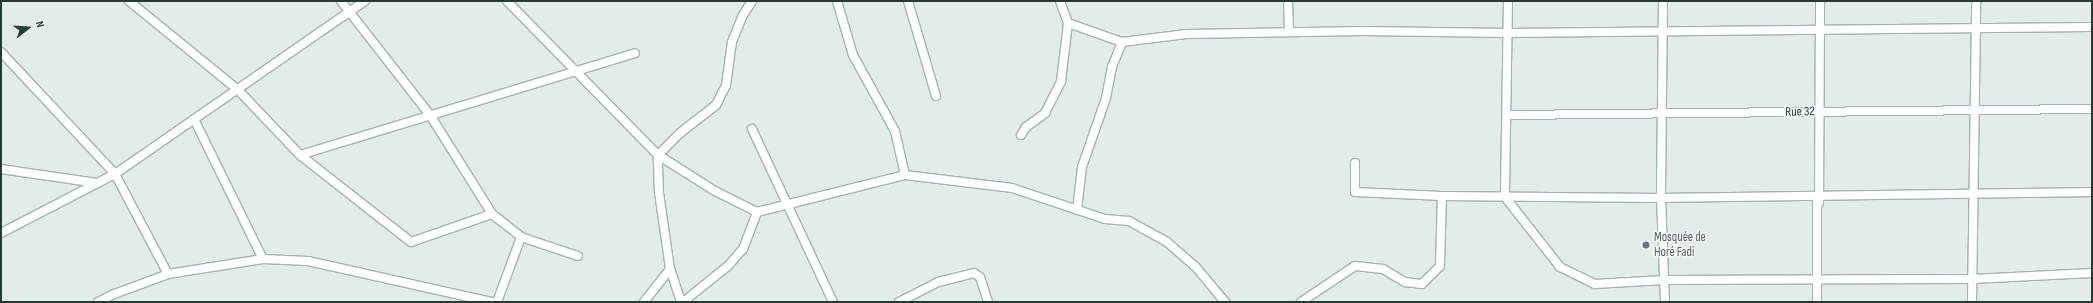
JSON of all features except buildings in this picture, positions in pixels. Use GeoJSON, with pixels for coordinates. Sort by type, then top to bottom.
{"type":"FeatureCollection","features":[{"type":"Feature","properties":{"kind":"street"},"geometry":{"type":"LineString","coordinates":[[129,1],[238,90],[300,155],[411,242],[492,214]]}},
{"type":"Feature","properties":{"kind":"street"},"geometry":{"type":"LineString","coordinates":[[341,1],[430,115],[492,214],[522,237],[578,256]]}},
{"type":"Feature","properties":{"kind":"street"},"geometry":{"type":"LineString","coordinates":[[1,233],[115,174],[351,13],[365,1]]}},
{"type":"Feature","properties":{"kind":"street"},"geometry":{"type":"LineString","coordinates":[[507,1],[658,155],[715,192],[757,212],[905,175],[1012,188],[1105,219],[1129,221],[1167,242],[1196,266],[1225,302]]}},
{"type":"Feature","properties":{"kind":"street"},"geometry":{"type":"LineString","coordinates":[[752,1],[742,15],[732,42],[726,85],[716,105],[680,133],[658,155],[659,193],[670,269],[682,302],[728,266],[743,250],[757,212]]}},
{"type":"Feature","properties":{"kind":"street"},"geometry":{"type":"LineString","coordinates":[[837,1],[853,55],[895,131],[905,175]]}},
{"type":"Feature","properties":{"kind":"street"},"geometry":{"type":"LineString","coordinates":[[908,1],[936,96]]}},
{"type":"Feature","properties":{"kind":"street"},"geometry":{"type":"LineString","coordinates":[[1021,135],[1026,127],[1045,112],[1061,81],[1068,23],[1060,1]]}},
{"type":"Feature","properties":{"kind":"street"},"geometry":{"type":"LineString","coordinates":[[1288,1],[1289,32]]}},
{"type":"Feature","properties":{"kind":"street"},"geometry":{"type":"LineString","coordinates":[[1508,1],[1505,197],[1560,267],[1595,284],[1664,280],[1972,279],[2092,273]]}},
{"type":"Feature","properties":{"kind":"street"},"geometry":{"type":"LineString","coordinates":[[1664,1],[1662,31],[1663,113],[1661,198],[1665,302]]}},
{"type":"Feature","properties":{"kind":"street"},"geometry":{"type":"LineString","coordinates":[[1817,302],[1821,111],[1819,30],[1820,1]]}},
{"type":"Feature","properties":{"kind":"street"},"geometry":{"type":"LineString","coordinates":[[1972,302],[1973,110],[1976,1]]}},
{"type":"Feature","properties":{"kind":"street"},"geometry":{"type":"LineString","coordinates":[[1068,23],[1122,42],[1187,34],[1289,32],[1508,32],[2092,27]]}},
{"type":"Feature","properties":{"kind":"street"},"geometry":{"type":"LineString","coordinates":[[1077,210],[1082,167],[1106,98],[1112,68],[1122,42]]}},
{"type":"Feature","properties":{"kind":"street"},"geometry":{"type":"LineString","coordinates":[[1,52],[115,174],[168,274]]}},
{"type":"Feature","properties":{"kind":"street"},"geometry":{"type":"LineString","coordinates":[[300,155],[635,53]]}},
{"type":"Feature","properties":{"kind":"street","name":"Rue 32"},"geometry":{"type":"LineString","coordinates":[[1507,114],[2092,108]]}},
{"type":"Feature","properties":{"kind":"street"},"geometry":{"type":"LineString","coordinates":[[194,120],[264,258]]}},
{"type":"Feature","properties":{"kind":"street"},"geometry":{"type":"LineString","coordinates":[[752,129],[789,203],[833,302]]}},
{"type":"Feature","properties":{"kind":"street"},"geometry":{"type":"LineString","coordinates":[[1355,163],[1355,192],[1442,196],[1818,198],[2092,192]]}},
{"type":"Feature","properties":{"kind":"street"},"geometry":{"type":"LineString","coordinates":[[1,169],[97,183]]}},
{"type":"Feature","properties":{"kind":"street"},"geometry":{"type":"LineString","coordinates":[[1301,302],[1355,266],[1383,269],[1406,282],[1422,284],[1440,266],[1442,196]]}},
{"type":"Feature","properties":{"kind":"street"},"geometry":{"type":"LineString","coordinates":[[497,302],[522,237]]}},
{"type":"Feature","properties":{"kind":"street"},"geometry":{"type":"LineString","coordinates":[[98,302],[114,294],[168,274],[264,258],[308,262],[492,302]]}},
{"type":"Feature","properties":{"kind":"street"},"geometry":{"type":"LineString","coordinates":[[644,302],[670,269]]}},
{"type":"Feature","properties":{"kind":"street"},"geometry":{"type":"LineString","coordinates":[[898,302],[938,282],[974,273],[980,277],[988,302]]}},
{"type":"Feature","properties":{"kind":"street"},"geometry":{"type":"LineString","coordinates":[[114,294],[117,302]]}},
{"type":"Feature","properties":{"kind":"place","name":"Mosquée de Horé Fadi"},"geometry":{"type":"Point","coordinates":[1646,245]}}]}
